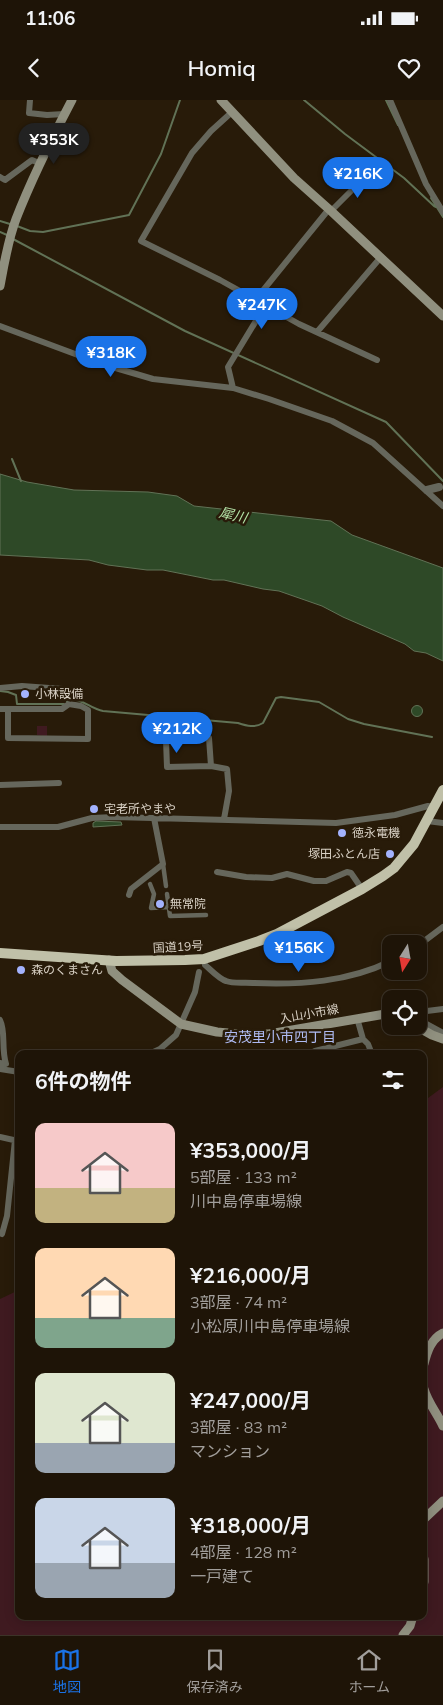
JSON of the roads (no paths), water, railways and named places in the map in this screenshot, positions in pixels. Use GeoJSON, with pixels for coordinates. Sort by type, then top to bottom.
{"type":"FeatureCollection","features":[{"type":"Feature","properties":{"kind":"highway","name":"国道19号"},"geometry":{"type":"LineString","coordinates":[[0,953],[109,960],[161,961],[204,959],[277,934],[362,889],[383,876],[403,859],[414,844],[443,790]]}},
{"type":"Feature","properties":{"kind":"main road"},"geometry":{"type":"LineString","coordinates":[[0,286],[6,254],[16,220],[72,100]]}},
{"type":"Feature","properties":{"kind":"main road"},"geometry":{"type":"LineString","coordinates":[[221,100],[294,178],[443,316]]}},
{"type":"Feature","properties":{"kind":"main road","name":"入山小市線"},"geometry":{"type":"LineString","coordinates":[[109,960],[112,971],[122,980],[181,1024],[217,1032],[262,1034],[382,1015]]}},
{"type":"Feature","properties":{"kind":"main road"},"geometry":{"type":"LineString","coordinates":[[427,1032],[443,1039]]}},
{"type":"Feature","properties":{"kind":"main road"},"geometry":{"type":"LineString","coordinates":[[427,1355],[430,1346],[438,1335],[443,1333]]}},
{"type":"Feature","properties":{"kind":"main road"},"geometry":{"type":"LineString","coordinates":[[427,1399],[438,1414],[443,1426]]}},
{"type":"Feature","properties":{"kind":"main road"},"geometry":{"type":"LineString","coordinates":[[427,1515],[443,1501]]}},
{"type":"Feature","properties":{"kind":"main road"},"geometry":{"type":"LineString","coordinates":[[403,1635],[412,1620]]}},
{"type":"Feature","properties":{"kind":"street"},"geometry":{"type":"LineString","coordinates":[[30,100],[30,112],[46,115],[64,114]]}},
{"type":"Feature","properties":{"kind":"street"},"geometry":{"type":"LineString","coordinates":[[390,100],[426,184],[443,212]]}},
{"type":"Feature","properties":{"kind":"street"},"geometry":{"type":"LineString","coordinates":[[232,112],[211,131],[192,153],[141,241],[256,299],[265,306],[377,360]]}},
{"type":"Feature","properties":{"kind":"street"},"geometry":{"type":"LineString","coordinates":[[0,177],[5,180],[32,160],[41,164]]}},
{"type":"Feature","properties":{"kind":"street"},"geometry":{"type":"LineString","coordinates":[[256,299],[330,210],[370,172]]}},
{"type":"Feature","properties":{"kind":"street"},"geometry":{"type":"LineString","coordinates":[[317,332],[381,257]]}},
{"type":"Feature","properties":{"kind":"street"},"geometry":{"type":"LineString","coordinates":[[233,388],[228,367],[265,306]]}},
{"type":"Feature","properties":{"kind":"street"},"geometry":{"type":"LineString","coordinates":[[0,326],[89,360],[153,379],[233,388],[269,398],[332,421],[373,443],[443,506]]}},
{"type":"Feature","properties":{"kind":"street"},"geometry":{"type":"LineString","coordinates":[[427,490],[441,485]]}},
{"type":"Feature","properties":{"kind":"street"},"geometry":{"type":"LineString","coordinates":[[0,688],[22,686],[63,689]]}},
{"type":"Feature","properties":{"kind":"street"},"geometry":{"type":"LineString","coordinates":[[0,709],[8,708],[62,709],[69,704],[81,706],[88,710],[88,739],[8,738],[8,708]]}},
{"type":"Feature","properties":{"kind":"street"},"geometry":{"type":"LineString","coordinates":[[211,766],[209,738],[166,740],[167,767],[211,766],[227,769],[229,791],[224,819]]}},
{"type":"Feature","properties":{"kind":"street"},"geometry":{"type":"LineString","coordinates":[[0,785],[59,783]]}},
{"type":"Feature","properties":{"kind":"street"},"geometry":{"type":"LineString","coordinates":[[0,827],[58,827],[92,818],[224,819],[336,823],[395,815],[428,806],[434,807]]}},
{"type":"Feature","properties":{"kind":"street"},"geometry":{"type":"LineString","coordinates":[[154,818],[166,886]]}},
{"type":"Feature","properties":{"kind":"street"},"geometry":{"type":"LineString","coordinates":[[427,821],[443,823]]}},
{"type":"Feature","properties":{"kind":"street"},"geometry":{"type":"LineString","coordinates":[[129,895],[131,889],[163,864]]}},
{"type":"Feature","properties":{"kind":"street"},"geometry":{"type":"LineString","coordinates":[[217,872],[246,877],[272,878],[287,874],[314,882],[326,881],[348,872],[352,873],[362,889]]}},
{"type":"Feature","properties":{"kind":"street"},"geometry":{"type":"LineString","coordinates":[[150,884],[154,894],[151,908],[179,902]]}},
{"type":"Feature","properties":{"kind":"street"},"geometry":{"type":"LineString","coordinates":[[167,894],[170,916],[206,915]]}},
{"type":"Feature","properties":{"kind":"street"},"geometry":{"type":"LineString","coordinates":[[428,938],[443,926]]}},
{"type":"Feature","properties":{"kind":"street"},"geometry":{"type":"LineString","coordinates":[[204,959],[205,965],[226,981],[259,983],[306,984],[350,977],[382,966]]}},
{"type":"Feature","properties":{"kind":"street"},"geometry":{"type":"LineString","coordinates":[[158,1050],[176,1035],[195,992],[199,972]]}},
{"type":"Feature","properties":{"kind":"street"},"geometry":{"type":"LineString","coordinates":[[427,1011],[443,1009]]}},
{"type":"Feature","properties":{"kind":"street"},"geometry":{"type":"LineString","coordinates":[[357,1018],[363,1040],[368,1044],[370,1050]]}},
{"type":"Feature","properties":{"kind":"street"},"geometry":{"type":"LineString","coordinates":[[0,1020],[3,1025],[3,1058],[6,1064],[0,1063]]}},
{"type":"Feature","properties":{"kind":"street"},"geometry":{"type":"LineString","coordinates":[[427,1024],[443,1033]]}},
{"type":"Feature","properties":{"kind":"street"},"geometry":{"type":"LineString","coordinates":[[319,1050],[363,1040]]}},
{"type":"Feature","properties":{"kind":"street"},"geometry":{"type":"LineString","coordinates":[[0,1069],[15,1071]]}},
{"type":"Feature","properties":{"kind":"street"},"geometry":{"type":"LineString","coordinates":[[0,1138],[15,1140]]}},
{"type":"Feature","properties":{"kind":"street"},"geometry":{"type":"LineString","coordinates":[[0,1234],[2,1234],[7,1216],[15,1155]]}},
{"type":"Feature","properties":{"kind":"water","name":"犀川"},"geometry":{"type":"Polygon","coordinates":[[[0,474],[27,482],[74,490],[148,492],[177,496],[194,506],[331,521],[352,535],[443,568],[443,661],[426,653],[414,651],[405,644],[322,606],[279,591],[163,570],[108,565],[89,560],[0,555],[0,474]]]}},
{"type":"Feature","properties":{"kind":"water"},"geometry":{"type":"Polygon","coordinates":[[[417,705],[423,711],[417,717],[411,711],[417,705]]]}},
{"type":"Feature","properties":{"kind":"water"},"geometry":{"type":"Polygon","coordinates":[[[96,821],[121,822],[122,825],[93,827],[93,823],[96,821]]]}},
{"type":"Feature","properties":{"kind":"waterway"},"geometry":{"type":"LineString","coordinates":[[17,226],[30,231],[43,232],[129,215],[161,154],[180,100]]}},
{"type":"Feature","properties":{"kind":"waterway"},"geometry":{"type":"LineString","coordinates":[[304,100],[345,134],[404,178],[436,207]]}},
{"type":"Feature","properties":{"kind":"waterway"},"geometry":{"type":"LineString","coordinates":[[386,100],[398,125]]}},
{"type":"Feature","properties":{"kind":"waterway"},"geometry":{"type":"LineString","coordinates":[[431,198],[443,217]]}},
{"type":"Feature","properties":{"kind":"waterway"},"geometry":{"type":"LineString","coordinates":[[0,221],[10,224]]}},
{"type":"Feature","properties":{"kind":"waterway"},"geometry":{"type":"LineString","coordinates":[[0,232],[7,235]]}},
{"type":"Feature","properties":{"kind":"waterway"},"geometry":{"type":"LineString","coordinates":[[13,239],[185,331],[386,422],[443,481]]}},
{"type":"Feature","properties":{"kind":"waterway"},"geometry":{"type":"LineString","coordinates":[[12,459],[21,481]]}},
{"type":"Feature","properties":{"kind":"waterway"},"geometry":{"type":"LineString","coordinates":[[0,691],[16,695],[17,704],[64,704]]}},
{"type":"Feature","properties":{"kind":"waterway"},"geometry":{"type":"LineString","coordinates":[[67,702],[70,699],[75,699],[103,711],[254,726],[263,723],[276,698],[281,697],[319,702],[348,719],[364,724],[432,737]]}},
{"type":"Feature","properties":{"kind":"place","name":"小林設備"},"geometry":{"type":"Point","coordinates":[25,694]}},
{"type":"Feature","properties":{"kind":"place","name":"宅老所やまや"},"geometry":{"type":"Point","coordinates":[94,809]}},
{"type":"Feature","properties":{"kind":"place","name":"徳永電機"},"geometry":{"type":"Point","coordinates":[342,833]}},
{"type":"Feature","properties":{"kind":"place","name":"塚田ふとん店"},"geometry":{"type":"Point","coordinates":[390,854]}},
{"type":"Feature","properties":{"kind":"place","name":"無常院"},"geometry":{"type":"Point","coordinates":[160,904]}},
{"type":"Feature","properties":{"kind":"place","name":"森のくまさん"},"geometry":{"type":"Point","coordinates":[21,970]}},
{"type":"Feature","properties":{"kind":"district","name":"安茂里小市四丁目"},"geometry":{"type":"Point","coordinates":[280,1037]}}]}
